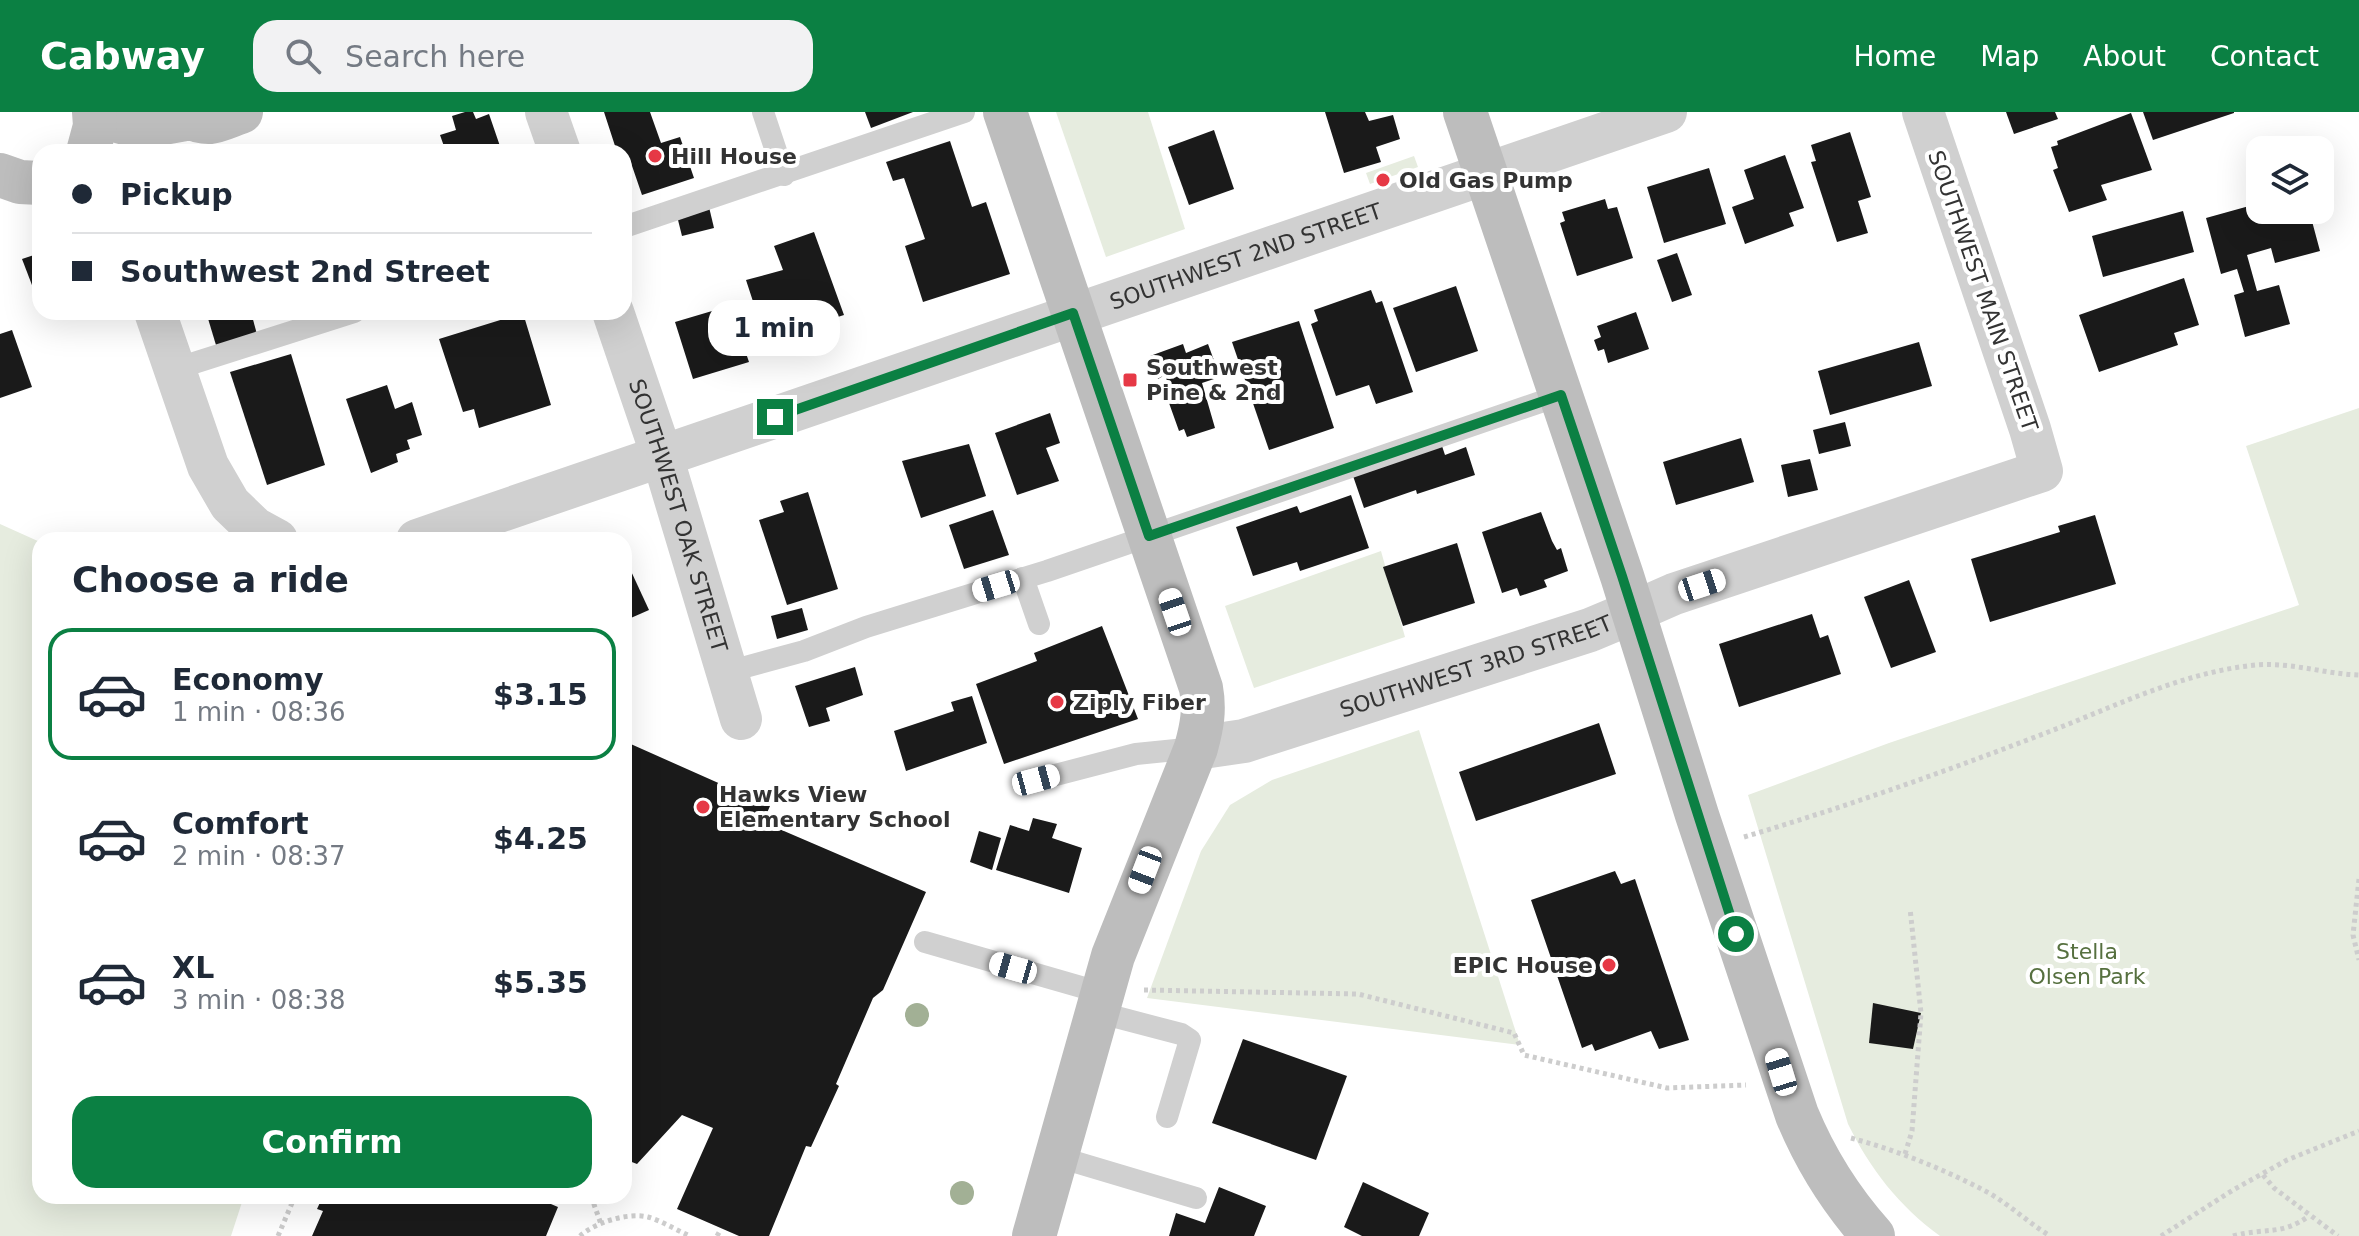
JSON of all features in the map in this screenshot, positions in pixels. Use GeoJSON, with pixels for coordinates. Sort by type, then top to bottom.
{"type":"FeatureCollection","features":[{"type":"Feature","properties":{"kind":"main road"},"geometry":{"type":"LineString","coordinates":[[90,144],[95,126],[94,112]]}},
{"type":"Feature","properties":{"kind":"main road"},"geometry":{"type":"LineString","coordinates":[[100,112],[110,119],[133,126],[155,127],[190,118],[225,117]]}},
{"type":"Feature","properties":{"kind":"main road"},"geometry":{"type":"LineString","coordinates":[[1005,112],[1201,688],[1204,705],[1203,724],[1196,748],[1131,908],[1114,998],[1055,1156],[1034,1236]]}},
{"type":"Feature","properties":{"kind":"main road"},"geometry":{"type":"LineString","coordinates":[[1465,112],[1633,612],[1781,1072],[1809,1145],[1833,1188],[1873,1236]]}},
{"type":"Feature","properties":{"kind":"main road"},"geometry":{"type":"LineString","coordinates":[[190,144],[201,140],[225,117]]}},
{"type":"Feature","properties":{"kind":"main road"},"geometry":{"type":"LineString","coordinates":[[0,175],[32,183]]}},
{"type":"Feature","properties":{"kind":"street"},"geometry":{"type":"LineString","coordinates":[[546,112],[557,144]]}},
{"type":"Feature","properties":{"kind":"street","name":"SOUTHWEST 2ND STREET"},"geometry":{"type":"LineString","coordinates":[[440,532],[1666,112]]}},
{"type":"Feature","properties":{"kind":"street","name":"SOUTHWEST MAIN STREET"},"geometry":{"type":"LineString","coordinates":[[1923,112],[2042,471]]}},
{"type":"Feature","properties":{"kind":"street"},"geometry":{"type":"LineString","coordinates":[[158,320],[208,466],[230,504],[262,532]]}},
{"type":"Feature","properties":{"kind":"street","name":"SOUTHWEST OAK STREET"},"geometry":{"type":"LineString","coordinates":[[616,320],[662,456],[741,719]]}},
{"type":"Feature","properties":{"kind":"street","name":"SOUTHWEST 3RD STREET"},"geometry":{"type":"LineString","coordinates":[[1196,748],[1244,741],[1590,630],[1674,594],[2042,471]]}},
{"type":"Feature","properties":{"kind":"lane"},"geometry":{"type":"LineString","coordinates":[[763,112],[784,175]]}},
{"type":"Feature","properties":{"kind":"lane"},"geometry":{"type":"LineString","coordinates":[[632,224],[964,112]]}},
{"type":"Feature","properties":{"kind":"lane"},"geometry":{"type":"LineString","coordinates":[[175,369],[329,320]]}},
{"type":"Feature","properties":{"kind":"lane"},"geometry":{"type":"LineString","coordinates":[[727,672],[804,651],[866,627],[1149,536],[1561,395]]}},
{"type":"Feature","properties":{"kind":"lane"},"geometry":{"type":"LineString","coordinates":[[1023,578],[1039,624]]}},
{"type":"Feature","properties":{"kind":"lane","name":"SOUTHWEST 3RD STREET"},"geometry":{"type":"LineString","coordinates":[[1036,780],[1136,754],[1196,748]]}},
{"type":"Feature","properties":{"kind":"lane"},"geometry":{"type":"LineString","coordinates":[[925,942],[1114,998],[1190,1040],[1167,1117]]}},
{"type":"Feature","properties":{"kind":"lane"},"geometry":{"type":"LineString","coordinates":[[1055,1156],[1196,1198]]}},
{"type":"Feature","properties":{"kind":"path"},"geometry":{"type":"LineString","coordinates":[[1708,848],[1832,811],[2191,677],[2257,665],[2304,666],[2359,675]]}},
{"type":"Feature","properties":{"kind":"path"},"geometry":{"type":"LineString","coordinates":[[2359,879],[2353,935],[2359,960]]}},
{"type":"Feature","properties":{"kind":"path"},"geometry":{"type":"LineString","coordinates":[[1905,1154],[1912,1131],[1921,1013],[1910,908]]}},
{"type":"Feature","properties":{"kind":"path"},"geometry":{"type":"LineString","coordinates":[[1114,998],[1358,994],[1514,1033],[1524,1055],[1667,1088],[1746,1085]]}},
{"type":"Feature","properties":{"kind":"path"},"geometry":{"type":"LineString","coordinates":[[2161,1236],[2233,1190],[2313,1148],[2359,1131]]}},
{"type":"Feature","properties":{"kind":"path"},"geometry":{"type":"LineString","coordinates":[[1809,1145],[1849,1137],[1905,1154],[1990,1194],[2050,1236]]}},
{"type":"Feature","properties":{"kind":"path"},"geometry":{"type":"LineString","coordinates":[[2263,1175],[2274,1188],[2338,1236]]}},
{"type":"Feature","properties":{"kind":"path"},"geometry":{"type":"LineString","coordinates":[[278,1236],[292,1204]]}},
{"type":"Feature","properties":{"kind":"path"},"geometry":{"type":"LineString","coordinates":[[594,1204],[601,1224]]}},
{"type":"Feature","properties":{"kind":"path"},"geometry":{"type":"LineString","coordinates":[[580,1236],[601,1224],[645,1216],[690,1236]]}},
{"type":"Feature","properties":{"kind":"path"},"geometry":{"type":"LineString","coordinates":[[2233,1236],[2285,1233],[2297,1229],[2309,1216]]}},
{"type":"Feature","properties":{"kind":"path"},"geometry":{"type":"LineString","coordinates":[[717,1236],[721,1229]]}},
{"type":"Feature","properties":{"kind":"green space"},"geometry":{"type":"Polygon","coordinates":[[[1056,112],[1148,112],[1185,229],[1106,257],[1056,112]]]}},
{"type":"Feature","properties":{"kind":"green space"},"geometry":{"type":"Polygon","coordinates":[[[1414,156],[1418,167],[1370,184],[1366,173],[1414,156]]]}},
{"type":"Feature","properties":{"kind":"green space","name":"Stella Olsen Park"},"geometry":{"type":"Polygon","coordinates":[[[2359,408],[2359,1236],[1940,1236],[1911,1212],[1887,1186],[1848,1124],[1748,795],[1889,743],[2299,605],[2246,446],[2359,408]]]}},
{"type":"Feature","properties":{"kind":"green space"},"geometry":{"type":"Polygon","coordinates":[[[0,524],[32,538],[32,1204],[241,1204],[231,1236],[0,1236],[0,524]]]}},
{"type":"Feature","properties":{"kind":"green space"},"geometry":{"type":"Polygon","coordinates":[[[1381,551],[1405,637],[1254,688],[1225,606],[1381,551]]]}},
{"type":"Feature","properties":{"kind":"green space"},"geometry":{"type":"Polygon","coordinates":[[[1419,730],[1520,1045],[1147,998],[1201,851],[1230,805],[1272,780],[1419,730]]]}},
{"type":"Feature","properties":{"kind":"building"},"geometry":{"type":"Polygon","coordinates":[[[473,112],[476,119],[489,114],[499,144],[443,144],[440,135],[456,130],[452,116],[473,112]]]}},
{"type":"Feature","properties":{"kind":"building","name":"Hill House"},"geometry":{"type":"Polygon","coordinates":[[[604,112],[650,112],[661,143],[680,137],[694,178],[642,195],[632,166],[632,144],[614,144],[604,112]]]}},
{"type":"Feature","properties":{"kind":"building"},"geometry":{"type":"Polygon","coordinates":[[[865,112],[913,112],[871,128],[865,112]]]}},
{"type":"Feature","properties":{"kind":"building"},"geometry":{"type":"Polygon","coordinates":[[[1325,112],[1365,112],[1369,121],[1393,115],[1400,139],[1376,147],[1381,162],[1344,173],[1325,112]]]}},
{"type":"Feature","properties":{"kind":"building"},"geometry":{"type":"Polygon","coordinates":[[[2006,112],[2055,112],[2058,119],[2014,134],[2006,112]]]}},
{"type":"Feature","properties":{"kind":"building"},"geometry":{"type":"Polygon","coordinates":[[[2143,112],[2234,112],[2234,113],[2153,140],[2143,112]]]}},
{"type":"Feature","properties":{"kind":"building"},"geometry":{"type":"Polygon","coordinates":[[[2131,113],[2152,170],[2101,185],[2107,200],[2069,212],[2053,170],[2058,168],[2051,147],[2058,145],[2057,141],[2131,113]]]}},
{"type":"Feature","properties":{"kind":"building"},"geometry":{"type":"Polygon","coordinates":[[[1214,130],[1234,189],[1189,205],[1168,147],[1214,130]]]}},
{"type":"Feature","properties":{"kind":"building"},"geometry":{"type":"Polygon","coordinates":[[[1850,132],[1871,197],[1858,201],[1868,233],[1837,242],[1811,162],[1816,161],[1811,145],[1850,132]]]}},
{"type":"Feature","properties":{"kind":"building"},"geometry":{"type":"Polygon","coordinates":[[[950,141],[972,207],[986,202],[1010,274],[923,302],[905,246],[925,239],[904,178],[893,181],[886,162],[950,141]]]}},
{"type":"Feature","properties":{"kind":"building"},"geometry":{"type":"Polygon","coordinates":[[[1785,155],[1804,208],[1789,213],[1794,226],[1745,244],[1732,207],[1754,199],[1744,170],[1785,155]]]}},
{"type":"Feature","properties":{"kind":"building"},"geometry":{"type":"Polygon","coordinates":[[[1709,168],[1726,224],[1664,243],[1647,187],[1709,168]]]}},
{"type":"Feature","properties":{"kind":"building"},"geometry":{"type":"Polygon","coordinates":[[[1605,199],[1608,209],[1617,207],[1633,258],[1577,276],[1560,223],[1565,221],[1562,212],[1605,199]]]}},
{"type":"Feature","properties":{"kind":"building"},"geometry":{"type":"Polygon","coordinates":[[[709,207],[714,228],[682,236],[677,216],[709,207]]]}},
{"type":"Feature","properties":{"kind":"building"},"geometry":{"type":"Polygon","coordinates":[[[2246,207],[2246,224],[2313,224],[2320,251],[2275,263],[2271,248],[2247,255],[2257,291],[2279,285],[2290,324],[2245,337],[2234,295],[2244,292],[2237,269],[2221,274],[2206,218],[2246,207]]]}},
{"type":"Feature","properties":{"kind":"building"},"geometry":{"type":"Polygon","coordinates":[[[2183,211],[2194,252],[2103,277],[2092,236],[2183,211]]]}},
{"type":"Feature","properties":{"kind":"building"},"geometry":{"type":"Polygon","coordinates":[[[814,232],[844,315],[803,328],[799,320],[763,332],[746,280],[783,270],[774,246],[814,232]]]}},
{"type":"Feature","properties":{"kind":"building"},"geometry":{"type":"Polygon","coordinates":[[[1677,253],[1692,295],[1672,302],[1657,260],[1677,253]]]}},
{"type":"Feature","properties":{"kind":"building"},"geometry":{"type":"Polygon","coordinates":[[[32,256],[32,285],[22,259],[32,256]]]}},
{"type":"Feature","properties":{"kind":"building"},"geometry":{"type":"Polygon","coordinates":[[[2184,278],[2199,325],[2174,333],[2178,345],[2099,372],[2079,315],[2184,278]]]}},
{"type":"Feature","properties":{"kind":"building"},"geometry":{"type":"Polygon","coordinates":[[[1456,286],[1478,351],[1416,372],[1393,308],[1456,286]]]}},
{"type":"Feature","properties":{"kind":"building"},"geometry":{"type":"Polygon","coordinates":[[[1371,290],[1376,303],[1382,301],[1413,392],[1376,404],[1369,385],[1336,396],[1311,324],[1318,321],[1314,310],[1371,290]]]}},
{"type":"Feature","properties":{"kind":"building"},"geometry":{"type":"Polygon","coordinates":[[[739,303],[745,322],[736,324],[749,362],[693,379],[675,322],[739,303]]]}},
{"type":"Feature","properties":{"kind":"building"},"geometry":{"type":"Polygon","coordinates":[[[1636,312],[1649,349],[1608,363],[1604,349],[1598,351],[1594,340],[1601,337],[1597,326],[1636,312]]]}},
{"type":"Feature","properties":{"kind":"building"},"geometry":{"type":"Polygon","coordinates":[[[208,320],[253,320],[259,342],[219,355],[208,320]]]}},
{"type":"Feature","properties":{"kind":"building"},"geometry":{"type":"Polygon","coordinates":[[[500,320],[525,320],[551,405],[479,428],[474,409],[463,412],[439,339],[500,320]]]}},
{"type":"Feature","properties":{"kind":"building"},"geometry":{"type":"Polygon","coordinates":[[[1299,321],[1334,428],[1269,450],[1232,342],[1299,321]]]}},
{"type":"Feature","properties":{"kind":"building"},"geometry":{"type":"Polygon","coordinates":[[[12,330],[32,387],[0,398],[0,334],[12,330]]]}},
{"type":"Feature","properties":{"kind":"building"},"geometry":{"type":"Polygon","coordinates":[[[1919,342],[1932,386],[1830,415],[1818,371],[1919,342]]]}},
{"type":"Feature","properties":{"kind":"building"},"geometry":{"type":"Polygon","coordinates":[[[1183,344],[1186,353],[1208,344],[1220,377],[1202,383],[1215,428],[1187,437],[1184,429],[1179,431],[1169,403],[1174,401],[1165,375],[1158,379],[1150,356],[1183,344]]]}},
{"type":"Feature","properties":{"kind":"building"},"geometry":{"type":"Polygon","coordinates":[[[291,354],[325,465],[267,485],[230,372],[291,354]]]}},
{"type":"Feature","properties":{"kind":"building"},"geometry":{"type":"Polygon","coordinates":[[[387,385],[395,409],[412,402],[422,435],[407,440],[410,449],[396,454],[398,462],[371,473],[346,399],[387,385]]]}},
{"type":"Feature","properties":{"kind":"building"},"geometry":{"type":"Polygon","coordinates":[[[1050,413],[1060,443],[1046,448],[1059,481],[1017,495],[995,433],[1050,413]]]}},
{"type":"Feature","properties":{"kind":"building"},"geometry":{"type":"Polygon","coordinates":[[[1845,422],[1851,446],[1819,454],[1813,430],[1845,422]]]}},
{"type":"Feature","properties":{"kind":"building"},"geometry":{"type":"Polygon","coordinates":[[[1741,438],[1754,482],[1676,505],[1663,462],[1741,438]]]}},
{"type":"Feature","properties":{"kind":"building"},"geometry":{"type":"Polygon","coordinates":[[[1441,443],[1445,455],[1466,447],[1475,475],[1417,494],[1416,490],[1364,508],[1352,473],[1441,443]]]}},
{"type":"Feature","properties":{"kind":"building"},"geometry":{"type":"Polygon","coordinates":[[[969,444],[986,496],[921,518],[902,461],[969,444]]]}},
{"type":"Feature","properties":{"kind":"building"},"geometry":{"type":"Polygon","coordinates":[[[1810,459],[1818,490],[1788,497],[1781,465],[1810,459]]]}},
{"type":"Feature","properties":{"kind":"building"},"geometry":{"type":"Polygon","coordinates":[[[808,492],[838,589],[787,605],[759,520],[784,512],[780,501],[808,492]]]}},
{"type":"Feature","properties":{"kind":"building"},"geometry":{"type":"Polygon","coordinates":[[[1351,495],[1369,548],[1300,571],[1297,562],[1253,576],[1236,527],[1297,506],[1300,513],[1351,495]]]}},
{"type":"Feature","properties":{"kind":"building"},"geometry":{"type":"Polygon","coordinates":[[[993,510],[1009,555],[964,569],[949,525],[993,510]]]}},
{"type":"Feature","properties":{"kind":"building"},"geometry":{"type":"Polygon","coordinates":[[[1541,512],[1557,550],[1561,548],[1568,571],[1544,580],[1547,587],[1520,596],[1517,588],[1502,593],[1482,532],[1541,512]]]}},
{"type":"Feature","properties":{"kind":"building"},"geometry":{"type":"Polygon","coordinates":[[[2095,515],[2116,584],[1990,622],[1971,559],[2060,532],[2058,526],[2095,515]]]}},
{"type":"Feature","properties":{"kind":"building"},"geometry":{"type":"Polygon","coordinates":[[[1457,543],[1475,603],[1403,626],[1383,567],[1457,543]]]}},
{"type":"Feature","properties":{"kind":"building"},"geometry":{"type":"Polygon","coordinates":[[[632,573],[649,610],[632,617],[632,573]]]}},
{"type":"Feature","properties":{"kind":"building"},"geometry":{"type":"Polygon","coordinates":[[[1909,580],[1936,652],[1891,668],[1864,597],[1909,580]]]}},
{"type":"Feature","properties":{"kind":"building"},"geometry":{"type":"Polygon","coordinates":[[[802,608],[808,630],[777,639],[771,616],[802,608]]]}},
{"type":"Feature","properties":{"kind":"building"},"geometry":{"type":"Polygon","coordinates":[[[1812,614],[1820,638],[1828,635],[1841,674],[1739,707],[1719,644],[1812,614]]]}},
{"type":"Feature","properties":{"kind":"building","name":"Ziply Fiber"},"geometry":{"type":"Polygon","coordinates":[[[1102,626],[1138,719],[1004,764],[976,684],[1037,661],[1034,653],[1102,626]]]}},
{"type":"Feature","properties":{"kind":"building"},"geometry":{"type":"Polygon","coordinates":[[[855,667],[863,695],[826,708],[830,721],[809,727],[795,686],[855,667]]]}},
{"type":"Feature","properties":{"kind":"building"},"geometry":{"type":"Polygon","coordinates":[[[972,696],[987,743],[906,771],[894,731],[954,711],[951,702],[972,696]]]}},
{"type":"Feature","properties":{"kind":"building"},"geometry":{"type":"Polygon","coordinates":[[[1599,723],[1616,774],[1476,821],[1459,772],[1599,723]]]}},
{"type":"Feature","properties":{"kind":"building","name":"Hawks View Elementary School"},"geometry":{"type":"Polygon","coordinates":[[[632,745],[770,806],[763,822],[926,892],[883,990],[873,998],[836,1084],[839,1086],[811,1147],[806,1146],[769,1236],[739,1236],[677,1209],[713,1128],[682,1115],[637,1164],[632,1162],[632,745]]]}},
{"type":"Feature","properties":{"kind":"building"},"geometry":{"type":"Polygon","coordinates":[[[1033,818],[1057,824],[1052,838],[1082,848],[1069,893],[996,870],[1010,825],[1029,831],[1033,818]]]}},
{"type":"Feature","properties":{"kind":"building"},"geometry":{"type":"Polygon","coordinates":[[[979,831],[1001,838],[992,870],[970,862],[979,831]]]}},
{"type":"Feature","properties":{"kind":"building","name":"EPIC House"},"geometry":{"type":"Polygon","coordinates":[[[1615,871],[1621,884],[1635,879],[1689,1040],[1659,1049],[1651,1031],[1595,1051],[1592,1044],[1582,1048],[1531,900],[1615,871]]]}},
{"type":"Feature","properties":{"kind":"building"},"geometry":{"type":"Polygon","coordinates":[[[1873,1003],[1921,1013],[1913,1049],[1869,1043],[1873,1003]]]}},
{"type":"Feature","properties":{"kind":"building"},"geometry":{"type":"Polygon","coordinates":[[[1243,1039],[1347,1076],[1316,1160],[1212,1123],[1243,1039]]]}},
{"type":"Feature","properties":{"kind":"building"},"geometry":{"type":"Polygon","coordinates":[[[1363,1182],[1429,1213],[1419,1236],[1362,1236],[1344,1227],[1363,1182]]]}},
{"type":"Feature","properties":{"kind":"building"},"geometry":{"type":"Polygon","coordinates":[[[1219,1187],[1266,1206],[1254,1236],[1169,1236],[1176,1213],[1205,1223],[1219,1187]]]}},
{"type":"Feature","properties":{"kind":"building"},"geometry":{"type":"Polygon","coordinates":[[[319,1204],[551,1204],[558,1207],[546,1236],[312,1236],[323,1211],[317,1209],[319,1204]]]}},
{"type":"Feature","properties":{"kind":"place","name":"Hill House"},"geometry":{"type":"Point","coordinates":[655,156]}},
{"type":"Feature","properties":{"kind":"place","name":"Old Gas Pump"},"geometry":{"type":"Point","coordinates":[1383,180]}},
{"type":"Feature","properties":{"kind":"place","name":"Southwest Pine & 2nd"},"geometry":{"type":"Point","coordinates":[1130,380]}},
{"type":"Feature","properties":{"kind":"place","name":"Ziply Fiber"},"geometry":{"type":"Point","coordinates":[1057,702]}},
{"type":"Feature","properties":{"kind":"place","name":"Hawks View Elementary School"},"geometry":{"type":"Point","coordinates":[703,807]}},
{"type":"Feature","properties":{"kind":"place","name":"EPIC House"},"geometry":{"type":"Point","coordinates":[1609,965]}},
{"type":"Feature","properties":{"kind":"route"},"geometry":{"type":"LineString","coordinates":[[775,417],[1073,313],[1149,536],[1561,395],[1736,934]]}}]}
